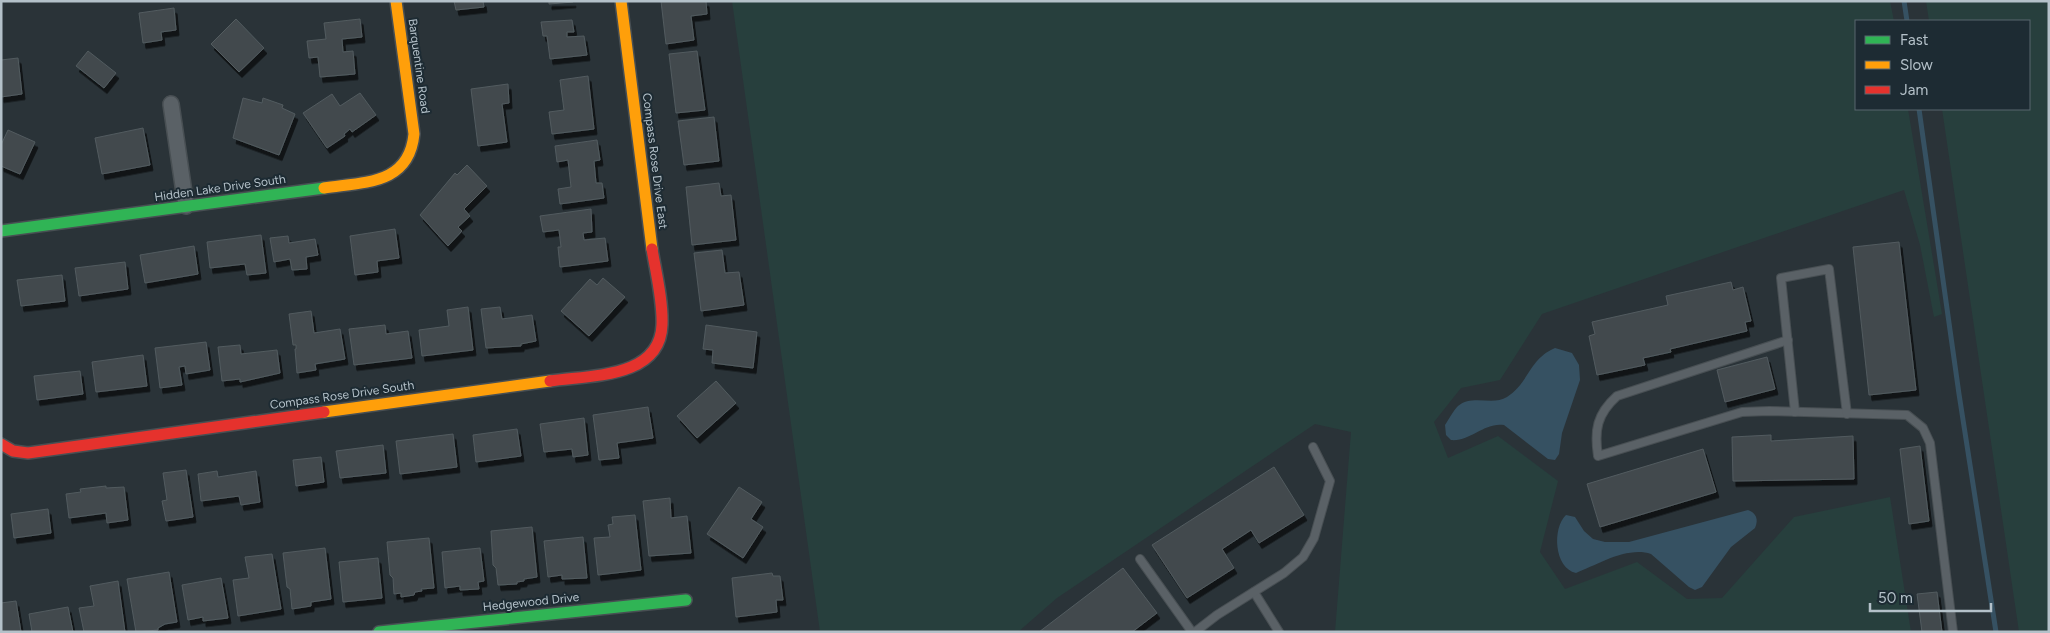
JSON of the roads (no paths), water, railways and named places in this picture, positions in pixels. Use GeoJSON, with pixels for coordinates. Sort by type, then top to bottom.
{"type":"FeatureCollection","features":[{"type":"Feature","properties":{"kind":"street","name":"Barquentine Road"},"geometry":{"type":"LineString","coordinates":[[396,1],[414,134]]}},
{"type":"Feature","properties":{"kind":"street","name":"Compass Rose Drive East"},"geometry":{"type":"LineString","coordinates":[[622,1],[662,324]]}},
{"type":"Feature","properties":{"kind":"street"},"geometry":{"type":"LineString","coordinates":[[171,104],[186,206]]}},
{"type":"Feature","properties":{"kind":"street","name":"Hidden Lake Drive South"},"geometry":{"type":"LineString","coordinates":[[1,231],[380,180],[397,172],[409,160],[414,147],[414,134]]}},
{"type":"Feature","properties":{"kind":"street","name":"Compass Rose Drive South"},"geometry":{"type":"LineString","coordinates":[[1,444],[14,451],[28,453],[626,370],[642,363],[654,353],[661,341],[662,324]]}},
{"type":"Feature","properties":{"kind":"street","name":"Hedgewood Drive"},"geometry":{"type":"LineString","coordinates":[[379,632],[686,600]]}},
{"type":"Feature","properties":{"kind":"lane"},"geometry":{"type":"LineString","coordinates":[[1796,412],[1781,278],[1829,269],[1847,414]]}},
{"type":"Feature","properties":{"kind":"lane"},"geometry":{"type":"LineString","coordinates":[[1788,340],[1617,396],[1604,408],[1595,438],[1598,456],[1742,412],[1907,415],[1923,428],[1930,443],[1953,632]]}},
{"type":"Feature","properties":{"kind":"lane"},"geometry":{"type":"LineString","coordinates":[[1140,559],[1194,632],[1284,573],[1303,557],[1314,538],[1330,481],[1313,447]]}},
{"type":"Feature","properties":{"kind":"lane"},"geometry":{"type":"LineString","coordinates":[[1254,592],[1279,632]]}},
{"type":"Feature","properties":{"kind":"water"},"geometry":{"type":"Polygon","coordinates":[[[1555,348],[1572,353],[1579,365],[1580,380],[1562,433],[1559,454],[1555,460],[1548,459],[1504,425],[1490,426],[1458,440],[1451,440],[1446,435],[1445,425],[1458,406],[1470,401],[1495,401],[1507,397],[1520,385],[1540,358],[1555,348]]]}},
{"type":"Feature","properties":{"kind":"water"},"geometry":{"type":"Polygon","coordinates":[[[1748,510],[1756,517],[1755,528],[1731,547],[1702,587],[1695,590],[1651,554],[1632,552],[1622,554],[1576,573],[1569,570],[1563,564],[1559,556],[1557,538],[1562,521],[1566,515],[1575,517],[1584,531],[1593,539],[1605,542],[1629,542],[1748,510]]]}},
{"type":"Feature","properties":{"kind":"waterway"},"geometry":{"type":"LineString","coordinates":[[1904,1],[1907,20]]}},
{"type":"Feature","properties":{"kind":"waterway"},"geometry":{"type":"LineString","coordinates":[[1919,110],[1959,394],[1996,632]]}}]}
